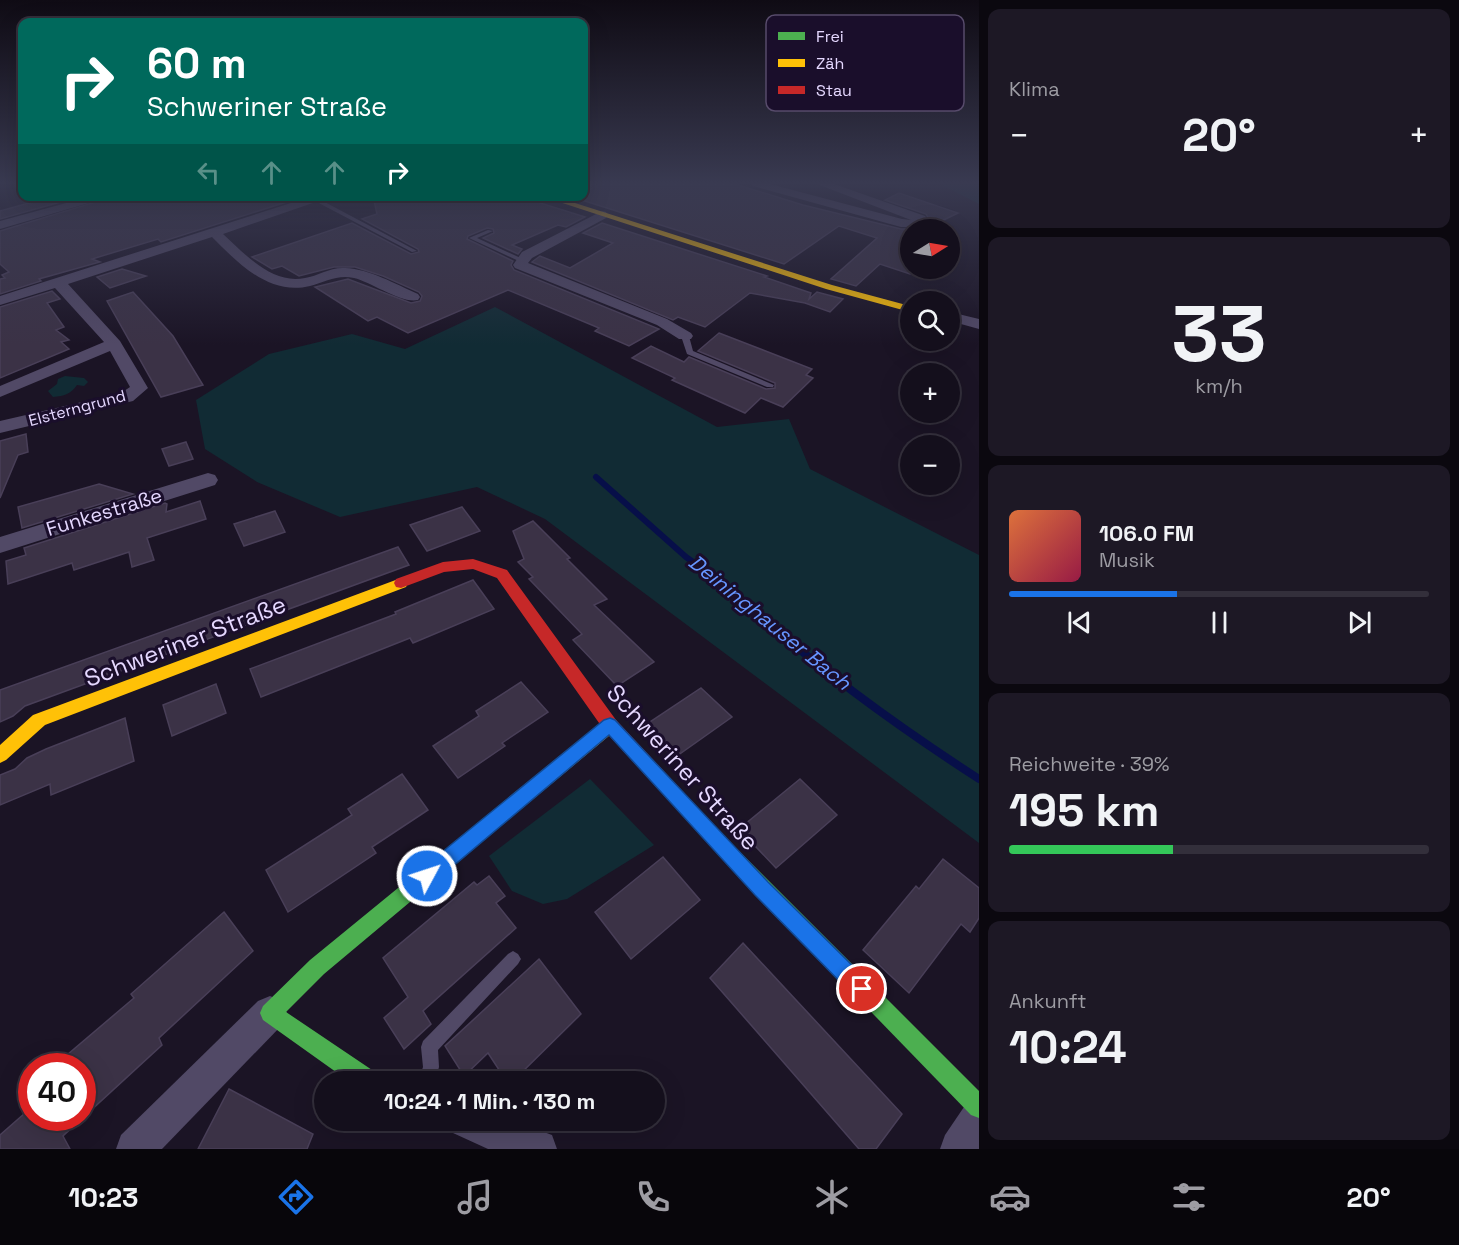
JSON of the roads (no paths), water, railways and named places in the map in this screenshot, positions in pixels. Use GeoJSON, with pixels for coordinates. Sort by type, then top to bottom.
{"type":"FeatureCollection","features":[{"type":"Feature","properties":{"kind":"street"},"geometry":{"type":"LineString","coordinates":[[0,301],[200,238]]}},
{"type":"Feature","properties":{"kind":"street"},"geometry":{"type":"LineString","coordinates":[[220,238],[248,263],[280,282],[303,283],[332,273],[353,273],[413,297]]}},
{"type":"Feature","properties":{"kind":"street"},"geometry":{"type":"LineString","coordinates":[[560,238],[527,255],[520,265],[662,322],[685,336]]}},
{"type":"Feature","properties":{"kind":"street"},"geometry":{"type":"LineString","coordinates":[[673,238],[829,287],[900,306]]}},
{"type":"Feature","properties":{"kind":"street","name":"Elsterngrund"},"geometry":{"type":"LineString","coordinates":[[0,427],[127,397],[139,388],[114,344],[58,282]]}},
{"type":"Feature","properties":{"kind":"street"},"geometry":{"type":"LineString","coordinates":[[960,319],[979,324]]}},
{"type":"Feature","properties":{"kind":"street","name":"Elsterngrund"},"geometry":{"type":"LineString","coordinates":[[0,392],[114,344]]}},
{"type":"Feature","properties":{"kind":"street","name":"Funkestraße"},"geometry":{"type":"LineString","coordinates":[[0,544],[208,480]]}},
{"type":"Feature","properties":{"kind":"street","name":"Schweriner Straße"},"geometry":{"type":"LineString","coordinates":[[0,755],[39,720],[442,567],[473,564],[502,574],[610,725],[762,889],[979,1107]]}},
{"type":"Feature","properties":{"kind":"street"},"geometry":{"type":"LineString","coordinates":[[135,1149],[317,967],[610,725]]}},
{"type":"Feature","properties":{"kind":"street"},"geometry":{"type":"LineString","coordinates":[[270,1013],[354,1071]]}},
{"type":"Feature","properties":{"kind":"street"},"geometry":{"type":"LineString","coordinates":[[959,1149],[979,1117]]}},
{"type":"Feature","properties":{"kind":"street"},"geometry":{"type":"LineString","coordinates":[[491,1131],[527,1147],[538,1149]]}},
{"type":"Feature","properties":{"kind":"lane"},"geometry":{"type":"LineString","coordinates":[[391,238],[414,251]]}},
{"type":"Feature","properties":{"kind":"lane"},"geometry":{"type":"LineString","coordinates":[[473,238],[523,261]]}},
{"type":"Feature","properties":{"kind":"lane"},"geometry":{"type":"LineString","coordinates":[[685,336],[690,352],[770,385]]}},
{"type":"Feature","properties":{"kind":"lane"},"geometry":{"type":"LineString","coordinates":[[430,1071],[429,1047],[513,960]]}},
{"type":"Feature","properties":{"kind":"waterway","name":"Deininghauser Bach"},"geometry":{"type":"LineString","coordinates":[[596,477],[686,557],[721,582],[768,623]]}},
{"type":"Feature","properties":{"kind":"waterway","name":"Deininghauser Bach"},"geometry":{"type":"LineString","coordinates":[[766,621],[870,704],[979,779]]}}]}
